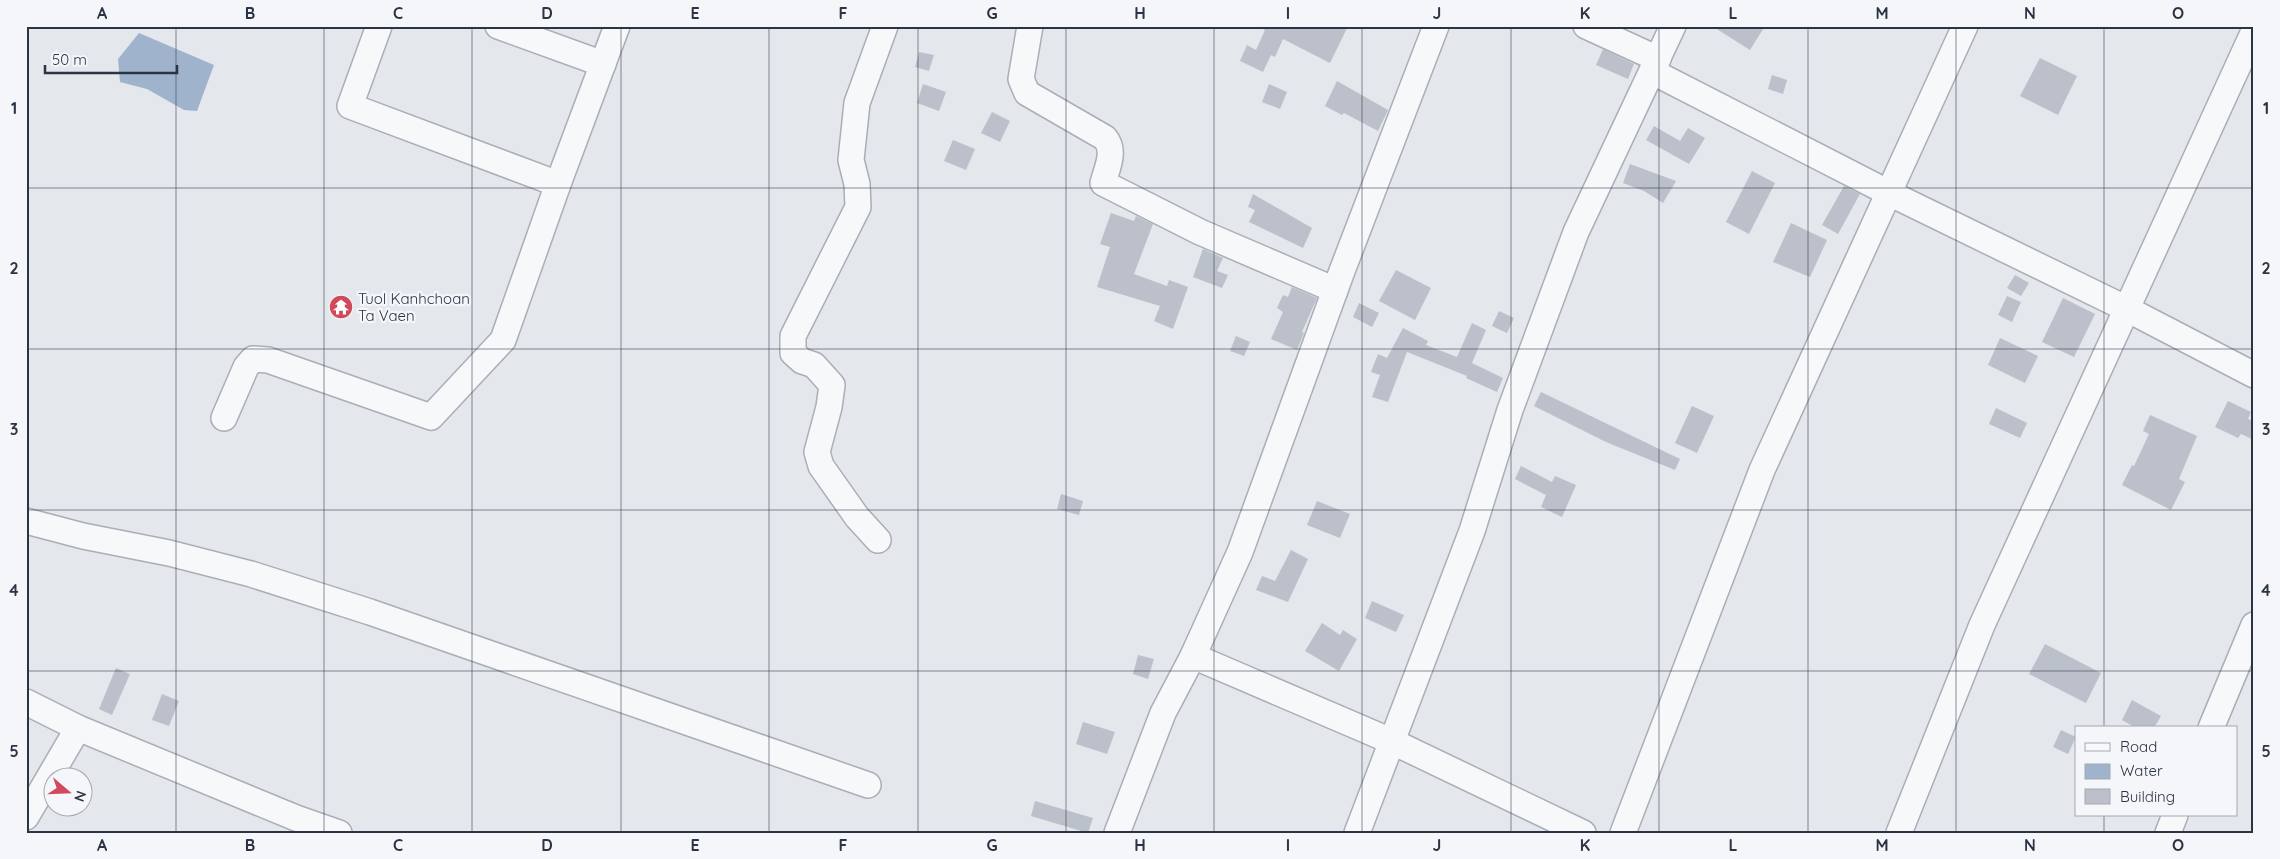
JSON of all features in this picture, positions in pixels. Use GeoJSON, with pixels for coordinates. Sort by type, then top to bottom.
{"type":"FeatureCollection","features":[{"type":"Feature","properties":{"kind":"street"},"geometry":{"type":"LineString","coordinates":[[379,26],[350,106],[558,184]]}},
{"type":"Feature","properties":{"kind":"street"},"geometry":{"type":"LineString","coordinates":[[498,26],[603,64]]}},
{"type":"Feature","properties":{"kind":"street"},"geometry":{"type":"LineString","coordinates":[[224,418],[246,368],[254,360],[268,360],[431,417],[504,340],[558,184],[617,26]]}},
{"type":"Feature","properties":{"kind":"street"},"geometry":{"type":"LineString","coordinates":[[878,540],[857,516],[821,466],[817,452],[829,407],[832,385],[814,365],[802,361],[794,353],[793,336],[858,207],[857,184],[851,160],[857,103],[885,26]]}},
{"type":"Feature","properties":{"kind":"street"},"geometry":{"type":"LineString","coordinates":[[1030,26],[1021,79],[1027,94],[1106,138],[1110,144],[1111,152],[1102,183],[1200,232],[1335,290]]}},
{"type":"Feature","properties":{"kind":"street"},"geometry":{"type":"LineString","coordinates":[[1117,833],[1162,713],[1193,656],[1240,552],[1335,290],[1436,26]]}},
{"type":"Feature","properties":{"kind":"street"},"geometry":{"type":"LineString","coordinates":[[1586,26],[1655,66],[1889,193],[2125,308],[2254,375]]}},
{"type":"Feature","properties":{"kind":"street"},"geometry":{"type":"LineString","coordinates":[[1357,833],[1472,531],[1510,410],[1576,232],[1673,26]]}},
{"type":"Feature","properties":{"kind":"street"},"geometry":{"type":"LineString","coordinates":[[1623,833],[1762,470],[1965,26]]}},
{"type":"Feature","properties":{"kind":"street"},"geometry":{"type":"LineString","coordinates":[[1899,833],[1982,625],[2125,308],[2254,31]]}},
{"type":"Feature","properties":{"kind":"street"},"geometry":{"type":"LineString","coordinates":[[26,521],[251,574],[361,609],[868,786]]}},
{"type":"Feature","properties":{"kind":"street"},"geometry":{"type":"LineString","coordinates":[[2211,726],[2254,624]]}},
{"type":"Feature","properties":{"kind":"street"},"geometry":{"type":"LineString","coordinates":[[1193,656],[1391,741],[1583,833]]}},
{"type":"Feature","properties":{"kind":"street"},"geometry":{"type":"LineString","coordinates":[[26,702],[78,728],[296,818],[339,833]]}},
{"type":"Feature","properties":{"kind":"street"},"geometry":{"type":"LineString","coordinates":[[26,818],[78,728]]}},
{"type":"Feature","properties":{"kind":"street"},"geometry":{"type":"LineString","coordinates":[[2168,833],[2175,816]]}},
{"type":"Feature","properties":{"kind":"water"},"geometry":{"type":"Polygon","coordinates":[[[139,33],[214,65],[197,111],[184,110],[147,89],[120,82],[118,59],[139,33]]]}},
{"type":"Feature","properties":{"kind":"building"},"geometry":{"type":"Polygon","coordinates":[[[1257,26],[1348,26],[1330,63],[1283,39],[1275,57],[1271,55],[1263,72],[1240,61],[1247,45],[1256,50],[1265,30],[1257,26]]]}},
{"type":"Feature","properties":{"kind":"building"},"geometry":{"type":"Polygon","coordinates":[[[1712,26],[1765,26],[1750,50],[1712,26]]]}},
{"type":"Feature","properties":{"kind":"building"},"geometry":{"type":"Polygon","coordinates":[[[1603,49],[1634,64],[1628,79],[1596,65],[1603,49]]]}},
{"type":"Feature","properties":{"kind":"building"},"geometry":{"type":"Polygon","coordinates":[[[919,52],[934,55],[929,71],[915,67],[919,52]]]}},
{"type":"Feature","properties":{"kind":"building"},"geometry":{"type":"Polygon","coordinates":[[[2040,58],[2077,76],[2058,115],[2020,96],[2040,58]]]}},
{"type":"Feature","properties":{"kind":"building"},"geometry":{"type":"Polygon","coordinates":[[[1772,75],[1787,80],[1783,94],[1768,89],[1772,75]]]}},
{"type":"Feature","properties":{"kind":"building"},"geometry":{"type":"Polygon","coordinates":[[[1337,81],[1388,110],[1378,131],[1344,113],[1342,115],[1325,106],[1337,81]]]}},
{"type":"Feature","properties":{"kind":"building"},"geometry":{"type":"Polygon","coordinates":[[[923,84],[946,92],[939,111],[917,103],[923,84]]]}},
{"type":"Feature","properties":{"kind":"building"},"geometry":{"type":"Polygon","coordinates":[[[1269,84],[1287,92],[1280,109],[1262,102],[1269,84]]]}},
{"type":"Feature","properties":{"kind":"building"},"geometry":{"type":"Polygon","coordinates":[[[992,112],[1010,121],[1000,142],[981,133],[992,112]]]}},
{"type":"Feature","properties":{"kind":"building"},"geometry":{"type":"Polygon","coordinates":[[[1654,126],[1680,141],[1688,128],[1705,138],[1689,164],[1646,140],[1654,126]]]}},
{"type":"Feature","properties":{"kind":"building"},"geometry":{"type":"Polygon","coordinates":[[[953,140],[975,149],[966,170],[944,161],[953,140]]]}},
{"type":"Feature","properties":{"kind":"building"},"geometry":{"type":"Polygon","coordinates":[[[1630,164],[1676,181],[1663,203],[1644,191],[1623,183],[1630,164]]]}},
{"type":"Feature","properties":{"kind":"building"},"geometry":{"type":"Polygon","coordinates":[[[1752,171],[1775,183],[1749,234],[1726,222],[1752,171]]]}},
{"type":"Feature","properties":{"kind":"building"},"geometry":{"type":"Polygon","coordinates":[[[1844,186],[1860,194],[1838,234],[1822,225],[1844,186]]]}},
{"type":"Feature","properties":{"kind":"building"},"geometry":{"type":"Polygon","coordinates":[[[1253,194],[1312,228],[1303,248],[1249,222],[1255,210],[1248,207],[1253,194]]]}},
{"type":"Feature","properties":{"kind":"building"},"geometry":{"type":"Polygon","coordinates":[[[1111,213],[1134,221],[1136,216],[1153,224],[1134,274],[1167,286],[1169,280],[1188,287],[1173,329],[1154,321],[1160,306],[1097,287],[1110,247],[1100,244],[1111,213]]]}},
{"type":"Feature","properties":{"kind":"building"},"geometry":{"type":"Polygon","coordinates":[[[1791,223],[1827,240],[1810,277],[1773,262],[1791,223]]]}},
{"type":"Feature","properties":{"kind":"building"},"geometry":{"type":"Polygon","coordinates":[[[1203,249],[1223,258],[1217,271],[1228,275],[1222,288],[1193,277],[1203,249]]]}},
{"type":"Feature","properties":{"kind":"building"},"geometry":{"type":"Polygon","coordinates":[[[1396,270],[1431,288],[1415,320],[1379,301],[1396,270]]]}},
{"type":"Feature","properties":{"kind":"building"},"geometry":{"type":"Polygon","coordinates":[[[2015,275],[2029,283],[2021,296],[2007,288],[2015,275]]]}},
{"type":"Feature","properties":{"kind":"building"},"geometry":{"type":"Polygon","coordinates":[[[1292,287],[1317,298],[1302,332],[1304,333],[1297,350],[1271,339],[1283,312],[1277,308],[1283,295],[1288,297],[1292,287]]]}},
{"type":"Feature","properties":{"kind":"building"},"geometry":{"type":"Polygon","coordinates":[[[2007,296],[2021,302],[2012,322],[1998,315],[2007,296]]]}},
{"type":"Feature","properties":{"kind":"building"},"geometry":{"type":"Polygon","coordinates":[[[2063,298],[2095,314],[2074,357],[2042,342],[2063,298]]]}},
{"type":"Feature","properties":{"kind":"building"},"geometry":{"type":"Polygon","coordinates":[[[1359,303],[1379,313],[1372,327],[1353,317],[1359,303]]]}},
{"type":"Feature","properties":{"kind":"building"},"geometry":{"type":"Polygon","coordinates":[[[1499,311],[1514,318],[1507,333],[1492,326],[1499,311]]]}},
{"type":"Feature","properties":{"kind":"building"},"geometry":{"type":"Polygon","coordinates":[[[1472,323],[1486,330],[1472,363],[1503,378],[1497,392],[1466,378],[1467,376],[1407,352],[1388,402],[1372,397],[1380,375],[1371,372],[1378,354],[1387,358],[1403,328],[1428,341],[1426,345],[1457,357],[1472,323]]]}},
{"type":"Feature","properties":{"kind":"building"},"geometry":{"type":"Polygon","coordinates":[[[1236,336],[1250,342],[1244,356],[1230,351],[1236,336]]]}},
{"type":"Feature","properties":{"kind":"building"},"geometry":{"type":"Polygon","coordinates":[[[2000,338],[2038,356],[2025,383],[1988,365],[2000,338]]]}},
{"type":"Feature","properties":{"kind":"building"},"geometry":{"type":"Polygon","coordinates":[[[1541,392],[1680,459],[1675,470],[1606,442],[1534,406],[1541,392]]]}},
{"type":"Feature","properties":{"kind":"building"},"geometry":{"type":"Polygon","coordinates":[[[2228,401],[2251,412],[2248,419],[2254,421],[2254,440],[2241,434],[2238,438],[2215,427],[2228,401]]]}},
{"type":"Feature","properties":{"kind":"building"},"geometry":{"type":"Polygon","coordinates":[[[1692,406],[1714,416],[1697,453],[1675,443],[1692,406]]]}},
{"type":"Feature","properties":{"kind":"building"},"geometry":{"type":"Polygon","coordinates":[[[1996,408],[2027,423],[2020,438],[1989,424],[1996,408]]]}},
{"type":"Feature","properties":{"kind":"building"},"geometry":{"type":"Polygon","coordinates":[[[2150,415],[2197,436],[2179,479],[2185,482],[2171,510],[2122,485],[2132,465],[2134,466],[2149,434],[2143,431],[2150,415]]]}},
{"type":"Feature","properties":{"kind":"building"},"geometry":{"type":"Polygon","coordinates":[[[1521,466],[1552,482],[1555,476],[1576,485],[1562,517],[1541,507],[1546,495],[1515,479],[1521,466]]]}},
{"type":"Feature","properties":{"kind":"building"},"geometry":{"type":"Polygon","coordinates":[[[1061,494],[1083,501],[1079,515],[1057,509],[1061,494]]]}},
{"type":"Feature","properties":{"kind":"building"},"geometry":{"type":"Polygon","coordinates":[[[1317,501],[1350,514],[1340,538],[1307,525],[1317,501]]]}},
{"type":"Feature","properties":{"kind":"building"},"geometry":{"type":"Polygon","coordinates":[[[1291,550],[1308,559],[1288,602],[1256,590],[1262,576],[1275,581],[1291,550]]]}},
{"type":"Feature","properties":{"kind":"building"},"geometry":{"type":"Polygon","coordinates":[[[1372,601],[1404,615],[1396,632],[1365,618],[1372,601]]]}},
{"type":"Feature","properties":{"kind":"building"},"geometry":{"type":"Polygon","coordinates":[[[1322,623],[1340,635],[1343,630],[1357,639],[1339,671],[1305,651],[1322,623]]]}},
{"type":"Feature","properties":{"kind":"building"},"geometry":{"type":"Polygon","coordinates":[[[2045,644],[2101,673],[2086,703],[2029,674],[2045,644]]]}},
{"type":"Feature","properties":{"kind":"building"},"geometry":{"type":"Polygon","coordinates":[[[1138,655],[1154,659],[1148,679],[1133,674],[1138,655]]]}},
{"type":"Feature","properties":{"kind":"building"},"geometry":{"type":"Polygon","coordinates":[[[116,668],[130,674],[112,715],[99,709],[116,668]]]}},
{"type":"Feature","properties":{"kind":"building"},"geometry":{"type":"Polygon","coordinates":[[[162,694],[179,701],[169,726],[152,720],[162,694]]]}},
{"type":"Feature","properties":{"kind":"building"},"geometry":{"type":"Polygon","coordinates":[[[2132,700],[2161,716],[2155,726],[2132,726],[2122,720],[2132,700]]]}},
{"type":"Feature","properties":{"kind":"building"},"geometry":{"type":"Polygon","coordinates":[[[1083,722],[1115,732],[1107,754],[1076,744],[1083,722]]]}},
{"type":"Feature","properties":{"kind":"building"},"geometry":{"type":"Polygon","coordinates":[[[2061,730],[2075,737],[2068,754],[2053,747],[2061,730]]]}},
{"type":"Feature","properties":{"kind":"building"},"geometry":{"type":"Polygon","coordinates":[[[1035,801],[1093,818],[1088,833],[1031,816],[1035,801]]]}},
{"type":"Feature","properties":{"kind":"place","name":"Tuol Kanhchoan Ta Vaen"},"geometry":{"type":"Point","coordinates":[341,307]}}]}
